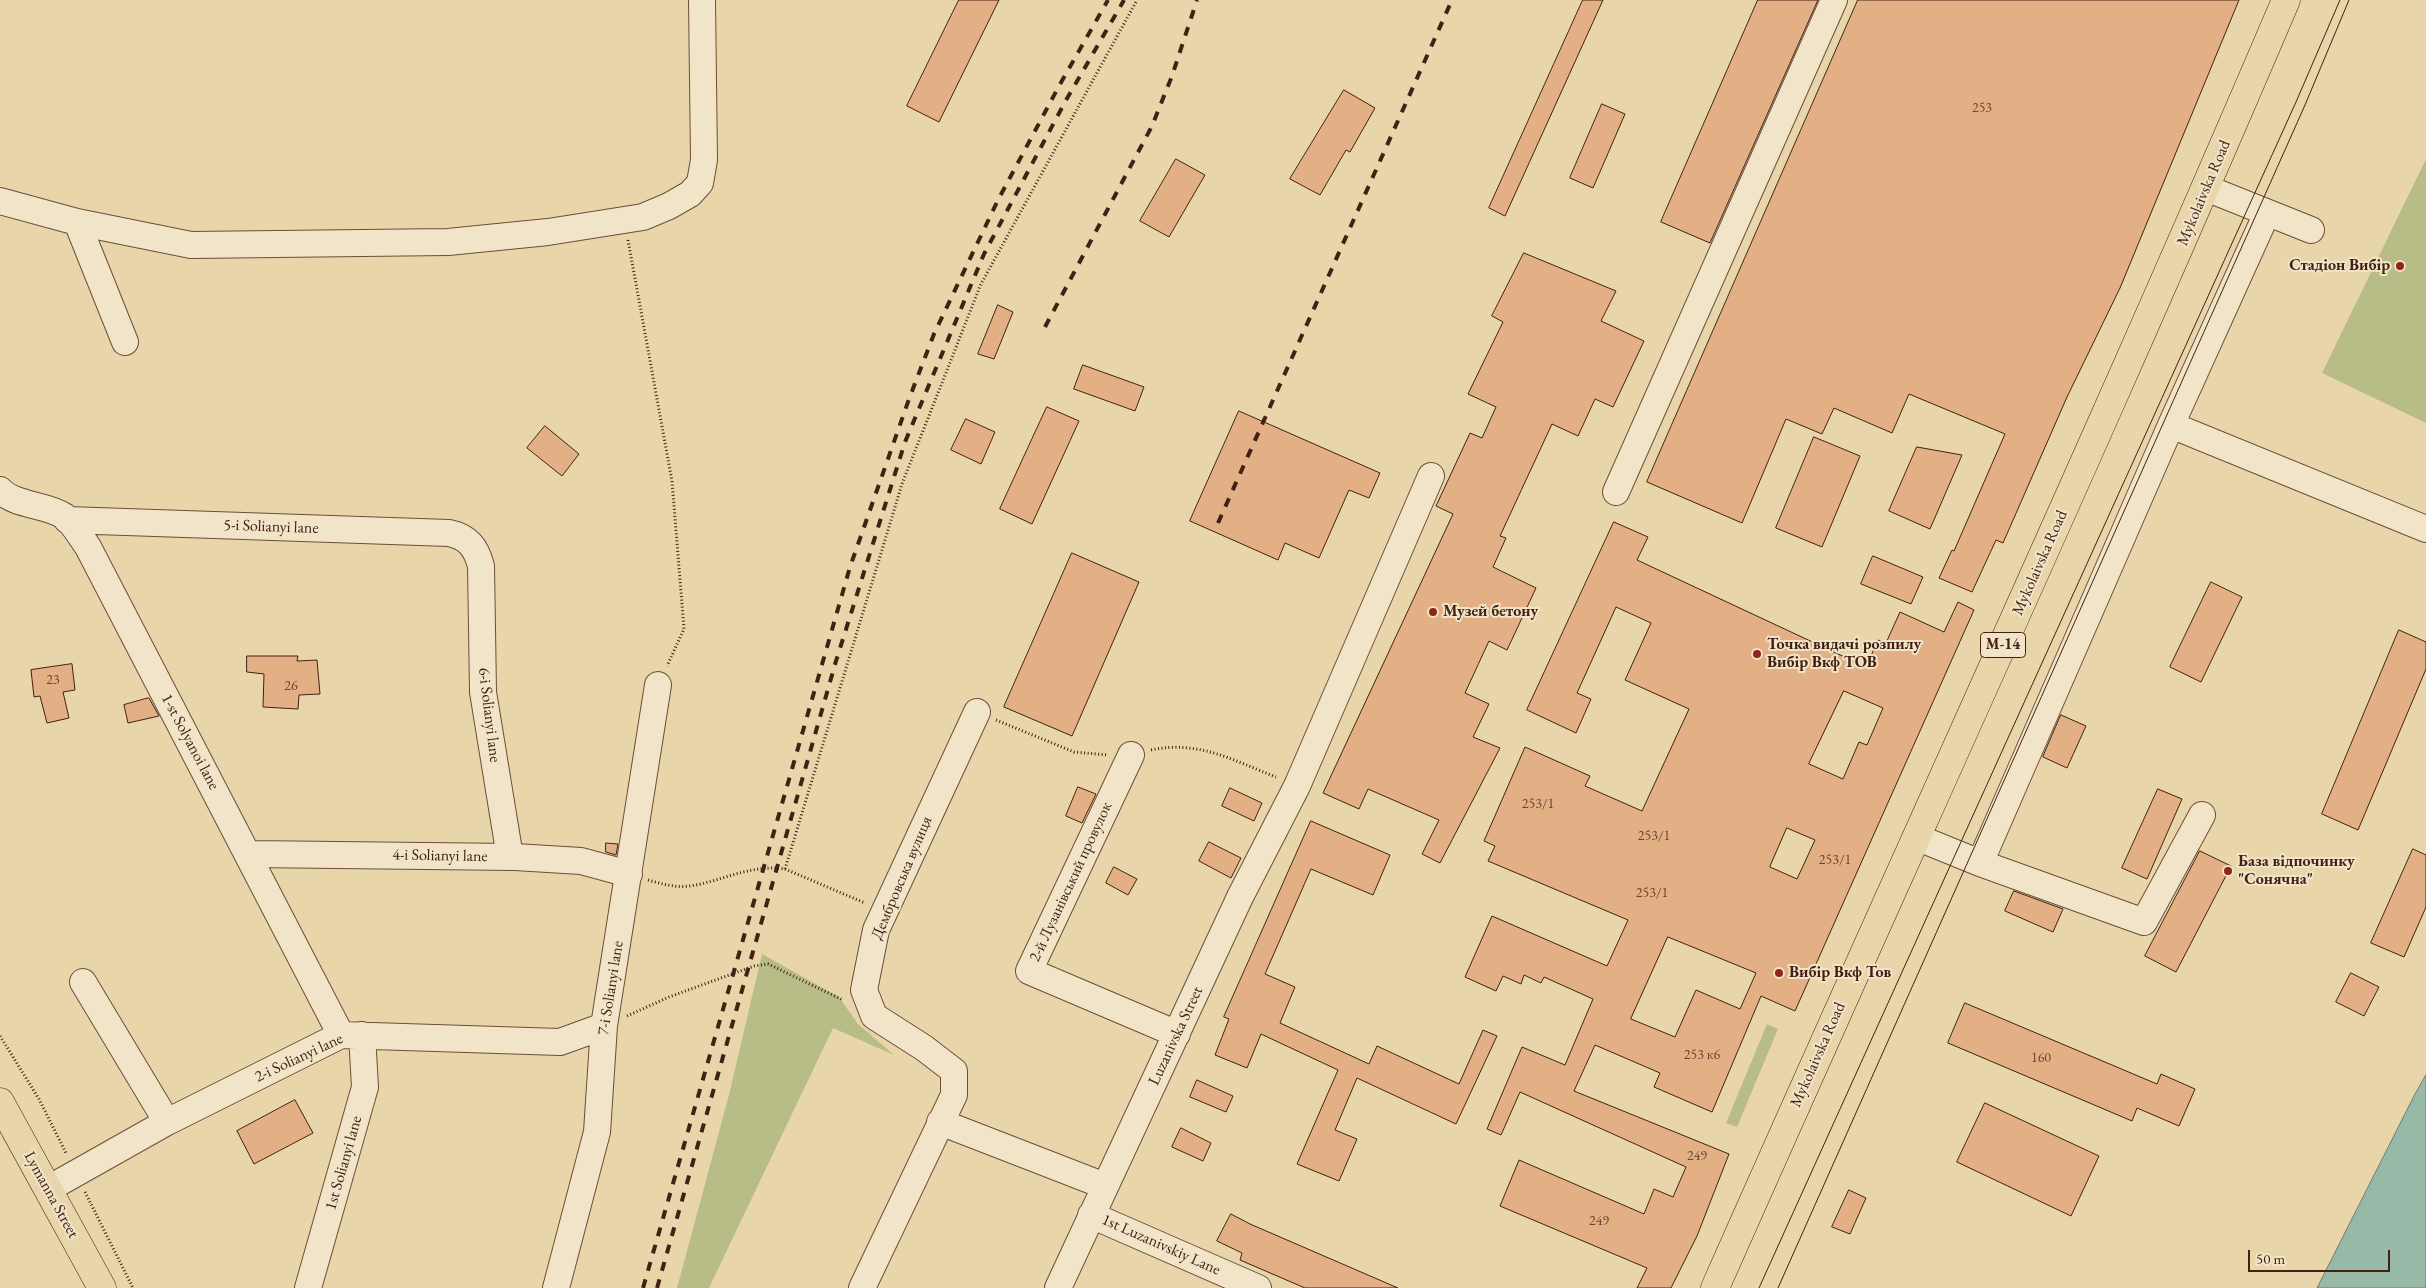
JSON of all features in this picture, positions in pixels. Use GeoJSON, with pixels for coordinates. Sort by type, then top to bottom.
{"type":"FeatureCollection","features":[{"type":"Feature","properties":{"kind":"main road","name":"Mykolaivska Road"},"geometry":{"type":"LineString","coordinates":[[1715,1288],[2206,188],[2286,0]]}},
{"type":"Feature","properties":{"kind":"main road","name":"Lymanna Street"},"geometry":{"type":"LineString","coordinates":[[0,1102],[102,1288]]}},
{"type":"Feature","properties":{"kind":"street"},"geometry":{"type":"LineString","coordinates":[[0,201],[77,222],[191,245],[448,242],[548,232],[644,217],[670,206],[690,194],[700,183],[704,160],[702,0]]}},
{"type":"Feature","properties":{"kind":"street"},"geometry":{"type":"LineString","coordinates":[[1616,492],[1834,0]]}},
{"type":"Feature","properties":{"kind":"street"},"geometry":{"type":"LineString","coordinates":[[2206,188],[2311,230]]}},
{"type":"Feature","properties":{"kind":"street"},"geometry":{"type":"LineString","coordinates":[[1980,863],[2171,425],[2267,213]]}},
{"type":"Feature","properties":{"kind":"street"},"geometry":{"type":"LineString","coordinates":[[77,222],[125,342]]}},
{"type":"Feature","properties":{"kind":"street"},"geometry":{"type":"LineString","coordinates":[[2171,425],[2426,529]]}},
{"type":"Feature","properties":{"kind":"street","name":"Luzanivska Street"},"geometry":{"type":"LineString","coordinates":[[1058,1288],[1240,897],[1297,786],[1431,476]]}},
{"type":"Feature","properties":{"kind":"street","name":"1-st Solyanoi lane"},"geometry":{"type":"LineString","coordinates":[[0,490],[18,500],[48,508],[68,520],[88,547],[249,854],[352,1035]]}},
{"type":"Feature","properties":{"kind":"street","name":"5-i Solianyi lane"},"geometry":{"type":"LineString","coordinates":[[68,520],[449,533],[462,536],[471,544]]}},
{"type":"Feature","properties":{"kind":"street","name":"6-i Solianyi lane"},"geometry":{"type":"LineString","coordinates":[[471,544],[477,553],[480,566],[483,692],[510,857]]}},
{"type":"Feature","properties":{"kind":"street","name":"7-i Solianyi lane"},"geometry":{"type":"LineString","coordinates":[[556,1288],[597,1132],[604,1026],[658,685]]}},
{"type":"Feature","properties":{"kind":"street","name":"Дембровська вулиця"},"geometry":{"type":"LineString","coordinates":[[874,1016],[864,990],[876,930],[977,712]]}},
{"type":"Feature","properties":{"kind":"street","name":"2-й Лузанівський провулок"},"geometry":{"type":"LineString","coordinates":[[1131,756],[1028,971],[1177,1034]]}},
{"type":"Feature","properties":{"kind":"street"},"geometry":{"type":"LineString","coordinates":[[1916,837],[1980,863],[2144,922],[2202,815]]}},
{"type":"Feature","properties":{"kind":"street","name":"4-i Solianyi lane"},"geometry":{"type":"LineString","coordinates":[[249,854],[510,857],[581,861],[629,874]]}},
{"type":"Feature","properties":{"kind":"street"},"geometry":{"type":"LineString","coordinates":[[83,982],[167,1122]]}},
{"type":"Feature","properties":{"kind":"street"},"geometry":{"type":"LineString","coordinates":[[862,1288],[954,1095],[954,1071],[924,1048],[874,1016]]}},
{"type":"Feature","properties":{"kind":"street","name":"2-i Solianyi lane"},"geometry":{"type":"LineString","coordinates":[[48,1189],[167,1122],[352,1035],[560,1042],[604,1026]]}},
{"type":"Feature","properties":{"kind":"street","name":"1st Solianyi lane"},"geometry":{"type":"LineString","coordinates":[[308,1288],[365,1087],[352,1035]]}},
{"type":"Feature","properties":{"kind":"street","name":"1st Luzanivskiy Lane"},"geometry":{"type":"LineString","coordinates":[[940,1122],[1104,1186]]}},
{"type":"Feature","properties":{"kind":"street","name":"1st Luzanivskiy Lane"},"geometry":{"type":"LineString","coordinates":[[1091,1215],[1225,1281],[1258,1288]]}},
{"type":"Feature","properties":{"kind":"path"},"geometry":{"type":"LineString","coordinates":[[785,869],[902,484],[978,293],[1137,0]]}},
{"type":"Feature","properties":{"kind":"path"},"geometry":{"type":"LineString","coordinates":[[624,220],[672,481],[684,630],[658,685]]}},
{"type":"Feature","properties":{"kind":"path"},"geometry":{"type":"LineString","coordinates":[[629,874],[669,886],[690,886],[746,870],[764,868],[785,869],[884,911]]}},
{"type":"Feature","properties":{"kind":"path"},"geometry":{"type":"LineString","coordinates":[[604,1026],[669,997],[754,966],[768,964],[786,971],[874,1016]]}},
{"type":"Feature","properties":{"kind":"green space","name":"Стадіон Вибір"},"geometry":{"type":"Polygon","coordinates":[[[2426,159],[2426,423],[2322,373],[2426,159]]]}},
{"type":"Feature","properties":{"kind":"green space"},"geometry":{"type":"Polygon","coordinates":[[[762,954],[839,997],[858,1024],[894,1055],[833,1028],[709,1288],[677,1288],[729,1095],[762,954]]]}},
{"type":"Feature","properties":{"kind":"green space"},"geometry":{"type":"Polygon","coordinates":[[[1767,1024],[1778,1029],[1737,1127],[1726,1123],[1767,1024]]]}},
{"type":"Feature","properties":{"kind":"shaded area"},"geometry":{"type":"Polygon","coordinates":[[[2426,1075],[2426,1288],[2317,1288],[2415,1094],[2426,1075]]]}},
{"type":"Feature","properties":{"kind":"building"},"geometry":{"type":"Polygon","coordinates":[[[959,0],[999,0],[939,122],[907,106],[959,0]]]}},
{"type":"Feature","properties":{"kind":"building"},"geometry":{"type":"Polygon","coordinates":[[[1583,0],[1603,0],[1505,216],[1489,208],[1583,0]]]}},
{"type":"Feature","properties":{"kind":"building"},"geometry":{"type":"Polygon","coordinates":[[[1758,0],[1818,0],[1710,243],[1661,222],[1758,0]]]}},
{"type":"Feature","properties":{"kind":"building"},"geometry":{"type":"Polygon","coordinates":[[[1858,0],[2239,0],[2120,288],[2067,397],[2003,543],[1996,540],[1972,592],[1939,578],[1952,550],[1954,551],[2005,434],[1909,394],[1892,433],[1834,408],[1822,434],[1786,419],[1742,523],[1647,482],[1858,0]]]}},
{"type":"Feature","properties":{"kind":"building"},"geometry":{"type":"Polygon","coordinates":[[[1344,90],[1375,108],[1350,152],[1346,150],[1320,195],[1290,179],[1344,90]]]}},
{"type":"Feature","properties":{"kind":"building"},"geometry":{"type":"Polygon","coordinates":[[[1602,104],[1625,114],[1593,188],[1570,178],[1602,104]]]}},
{"type":"Feature","properties":{"kind":"building"},"geometry":{"type":"Polygon","coordinates":[[[1176,159],[1205,175],[1169,237],[1140,221],[1176,159]]]}},
{"type":"Feature","properties":{"kind":"building"},"geometry":{"type":"Polygon","coordinates":[[[1524,253],[1616,291],[1601,321],[1644,341],[1613,407],[1595,399],[1578,436],[1552,424],[1500,536],[1506,538],[1493,567],[1536,588],[1507,650],[1489,641],[1465,693],[1489,704],[1473,737],[1500,748],[1440,863],[1422,854],[1439,820],[1368,789],[1359,809],[1323,793],[1453,514],[1436,506],[1470,433],[1482,438],[1496,407],[1468,394],[1503,322],[1492,316],[1524,253]]]}},
{"type":"Feature","properties":{"kind":"building"},"geometry":{"type":"Polygon","coordinates":[[[998,305],[1013,312],[994,359],[978,354],[998,305]]]}},
{"type":"Feature","properties":{"kind":"building"},"geometry":{"type":"Polygon","coordinates":[[[1083,365],[1144,387],[1135,411],[1074,389],[1083,365]]]}},
{"type":"Feature","properties":{"kind":"building"},"geometry":{"type":"Polygon","coordinates":[[[1047,407],[1079,421],[1032,524],[1000,509],[1047,407]]]}},
{"type":"Feature","properties":{"kind":"building"},"geometry":{"type":"Polygon","coordinates":[[[1239,411],[1380,473],[1369,498],[1349,490],[1319,558],[1285,543],[1278,560],[1190,521],[1239,411]]]}},
{"type":"Feature","properties":{"kind":"building"},"geometry":{"type":"Polygon","coordinates":[[[966,419],[995,432],[981,464],[951,450],[966,419]]]}},
{"type":"Feature","properties":{"kind":"building"},"geometry":{"type":"Polygon","coordinates":[[[545,426],[579,454],[562,476],[527,448],[545,426]]]}},
{"type":"Feature","properties":{"kind":"building"},"geometry":{"type":"Polygon","coordinates":[[[1814,437],[1860,456],[1822,547],[1776,528],[1814,437]]]}},
{"type":"Feature","properties":{"kind":"building"},"geometry":{"type":"Polygon","coordinates":[[[1917,447],[1962,455],[1930,529],[1889,511],[1917,447]]]}},
{"type":"Feature","properties":{"kind":"building"},"geometry":{"type":"Polygon","coordinates":[[[1614,522],[1648,537],[1637,560],[1866,667],[1878,640],[1886,643],[1900,612],[1944,632],[1958,602],[1974,610],[1795,1011],[1761,996],[1712,1112],[1654,1087],[1660,1073],[1595,1045],[1574,1091],[1729,1154],[1697,1236],[1671,1288],[1637,1288],[1647,1268],[1500,1206],[1519,1160],[1644,1214],[1654,1189],[1673,1197],[1686,1167],[1520,1092],[1501,1135],[1487,1129],[1522,1047],[1565,1065],[1593,999],[1544,977],[1541,983],[1524,975],[1521,984],[1503,976],[1496,991],[1465,977],[1492,916],[1607,966],[1628,920],[1488,861],[1495,846],[1484,841],[1525,747],[1590,776],[1585,786],[1642,811],[1689,709],[1625,680],[1651,623],[1616,607],[1577,693],[1591,699],[1576,733],[1527,710],[1614,522]],[[1844,691],[1809,764],[1843,779],[1859,742],[1867,745],[1883,708],[1844,691]],[[1787,828],[1770,867],[1797,879],[1815,840],[1787,828]],[[1668,937],[1631,1019],[1675,1037],[1696,990],[1740,1009],[1756,973],[1668,937]]]}},
{"type":"Feature","properties":{"kind":"building"},"geometry":{"type":"Polygon","coordinates":[[[1072,553],[1139,582],[1072,736],[1004,707],[1072,553]]]}},
{"type":"Feature","properties":{"kind":"building"},"geometry":{"type":"Polygon","coordinates":[[[1873,556],[1923,577],[1911,604],[1861,584],[1873,556]]]}},
{"type":"Feature","properties":{"kind":"building"},"geometry":{"type":"Polygon","coordinates":[[[2211,582],[2242,597],[2201,682],[2170,667],[2211,582]]]}},
{"type":"Feature","properties":{"kind":"building"},"geometry":{"type":"Polygon","coordinates":[[[2399,630],[2426,642],[2426,669],[2358,830],[2322,814],[2399,630]]]}},
{"type":"Feature","properties":{"kind":"building"},"geometry":{"type":"Polygon","coordinates":[[[247,656],[298,656],[297,661],[317,660],[320,694],[299,695],[298,709],[263,707],[264,674],[247,672],[247,656]]]}},
{"type":"Feature","properties":{"kind":"building"},"geometry":{"type":"Polygon","coordinates":[[[72,664],[75,690],[63,692],[69,718],[47,723],[40,696],[34,697],[31,670],[72,664]]]}},
{"type":"Feature","properties":{"kind":"building"},"geometry":{"type":"Polygon","coordinates":[[[149,698],[159,716],[128,723],[124,705],[149,698]]]}},
{"type":"Feature","properties":{"kind":"building"},"geometry":{"type":"Polygon","coordinates":[[[2061,715],[2086,726],[2067,768],[2043,757],[2061,715]]]}},
{"type":"Feature","properties":{"kind":"building"},"geometry":{"type":"Polygon","coordinates":[[[1078,787],[1096,794],[1082,823],[1066,816],[1078,787]]]}},
{"type":"Feature","properties":{"kind":"building"},"geometry":{"type":"Polygon","coordinates":[[[1230,788],[1262,803],[1254,821],[1222,806],[1230,788]]]}},
{"type":"Feature","properties":{"kind":"building"},"geometry":{"type":"Polygon","coordinates":[[[2158,789],[2182,799],[2147,879],[2122,868],[2158,789]]]}},
{"type":"Feature","properties":{"kind":"building"},"geometry":{"type":"Polygon","coordinates":[[[1311,821],[1390,855],[1373,895],[1311,869],[1265,974],[1295,987],[1280,1023],[1369,1064],[1377,1046],[1459,1084],[1483,1030],[1497,1036],[1456,1124],[1357,1078],[1335,1130],[1357,1139],[1339,1181],[1297,1164],[1338,1070],[1261,1034],[1247,1068],[1215,1055],[1229,1019],[1224,1017],[1311,821]]]}},
{"type":"Feature","properties":{"kind":"building"},"geometry":{"type":"Polygon","coordinates":[[[1209,842],[1241,858],[1231,878],[1199,861],[1209,842]]]}},
{"type":"Feature","properties":{"kind":"building"},"geometry":{"type":"Polygon","coordinates":[[[606,843],[618,844],[616,855],[606,852],[606,843]]]}},
{"type":"Feature","properties":{"kind":"building"},"geometry":{"type":"Polygon","coordinates":[[[2413,849],[2426,855],[2426,907],[2404,957],[2371,943],[2413,849]]]}},
{"type":"Feature","properties":{"kind":"building"},"geometry":{"type":"Polygon","coordinates":[[[2200,851],[2231,866],[2176,972],[2145,956],[2200,851]]]}},
{"type":"Feature","properties":{"kind":"building"},"geometry":{"type":"Polygon","coordinates":[[[1114,867],[1137,879],[1128,895],[1106,883],[1114,867]]]}},
{"type":"Feature","properties":{"kind":"building"},"geometry":{"type":"Polygon","coordinates":[[[2014,891],[2063,909],[2053,932],[2005,911],[2014,891]]]}},
{"type":"Feature","properties":{"kind":"building"},"geometry":{"type":"Polygon","coordinates":[[[2351,973],[2379,987],[2364,1016],[2336,1002],[2351,973]]]}},
{"type":"Feature","properties":{"kind":"building"},"geometry":{"type":"Polygon","coordinates":[[[1965,1003],[2157,1084],[2161,1074],[2195,1089],[2179,1126],[2137,1108],[2132,1121],[1948,1043],[1965,1003]]]}},
{"type":"Feature","properties":{"kind":"building"},"geometry":{"type":"Polygon","coordinates":[[[1197,1080],[1233,1096],[1226,1112],[1190,1097],[1197,1080]]]}},
{"type":"Feature","properties":{"kind":"building"},"geometry":{"type":"Polygon","coordinates":[[[295,1100],[313,1133],[254,1164],[237,1131],[295,1100]]]}},
{"type":"Feature","properties":{"kind":"building"},"geometry":{"type":"Polygon","coordinates":[[[1985,1103],[2099,1156],[2071,1216],[1957,1162],[1985,1103]]]}},
{"type":"Feature","properties":{"kind":"building"},"geometry":{"type":"Polygon","coordinates":[[[1181,1128],[1211,1143],[1203,1161],[1172,1147],[1181,1128]]]}},
{"type":"Feature","properties":{"kind":"building"},"geometry":{"type":"Polygon","coordinates":[[[1849,1190],[1866,1198],[1850,1234],[1832,1227],[1849,1190]]]}},
{"type":"Feature","properties":{"kind":"building"},"geometry":{"type":"Polygon","coordinates":[[[1231,1214],[1398,1288],[1305,1288],[1240,1260],[1242,1253],[1217,1241],[1231,1214]]]}},
{"type":"Feature","properties":{"kind":"tram line"},"geometry":{"type":"LineString","coordinates":[[1759,1288],[2296,102],[2340,0]]}},
{"type":"Feature","properties":{"kind":"tram line"},"geometry":{"type":"LineString","coordinates":[[1778,1288],[2305,105],[2349,0]]}},
{"type":"Feature","properties":{"kind":"railway"},"geometry":{"type":"LineString","coordinates":[[643,1288],[850,567],[909,399],[934,334],[998,200],[1108,0]]}},
{"type":"Feature","properties":{"kind":"railway"},"geometry":{"type":"LineString","coordinates":[[657,1288],[836,661],[905,442],[984,254],[1065,102],[1124,0]]}},
{"type":"Feature","properties":{"kind":"railway"},"geometry":{"type":"LineString","coordinates":[[1045,327],[1152,126],[1172,76],[1197,0]]}},
{"type":"Feature","properties":{"kind":"railway"},"geometry":{"type":"LineString","coordinates":[[1218,523],[1452,0]]}},
{"type":"Feature","properties":{"kind":"place","name":"Стадіон Вибір"},"geometry":{"type":"Point","coordinates":[2400,266]}},
{"type":"Feature","properties":{"kind":"place","name":"Музей бетону"},"geometry":{"type":"Point","coordinates":[1433,612]}},
{"type":"Feature","properties":{"kind":"place","name":"Точка видачі розпилу Вибір Вкф ТОВ"},"geometry":{"type":"Point","coordinates":[1757,654]}},
{"type":"Feature","properties":{"kind":"place","name":"База відпочинку \"Сонячна\""},"geometry":{"type":"Point","coordinates":[2228,871]}},
{"type":"Feature","properties":{"kind":"place","name":"Вибір Вкф Тов"},"geometry":{"type":"Point","coordinates":[1779,973]}}]}
